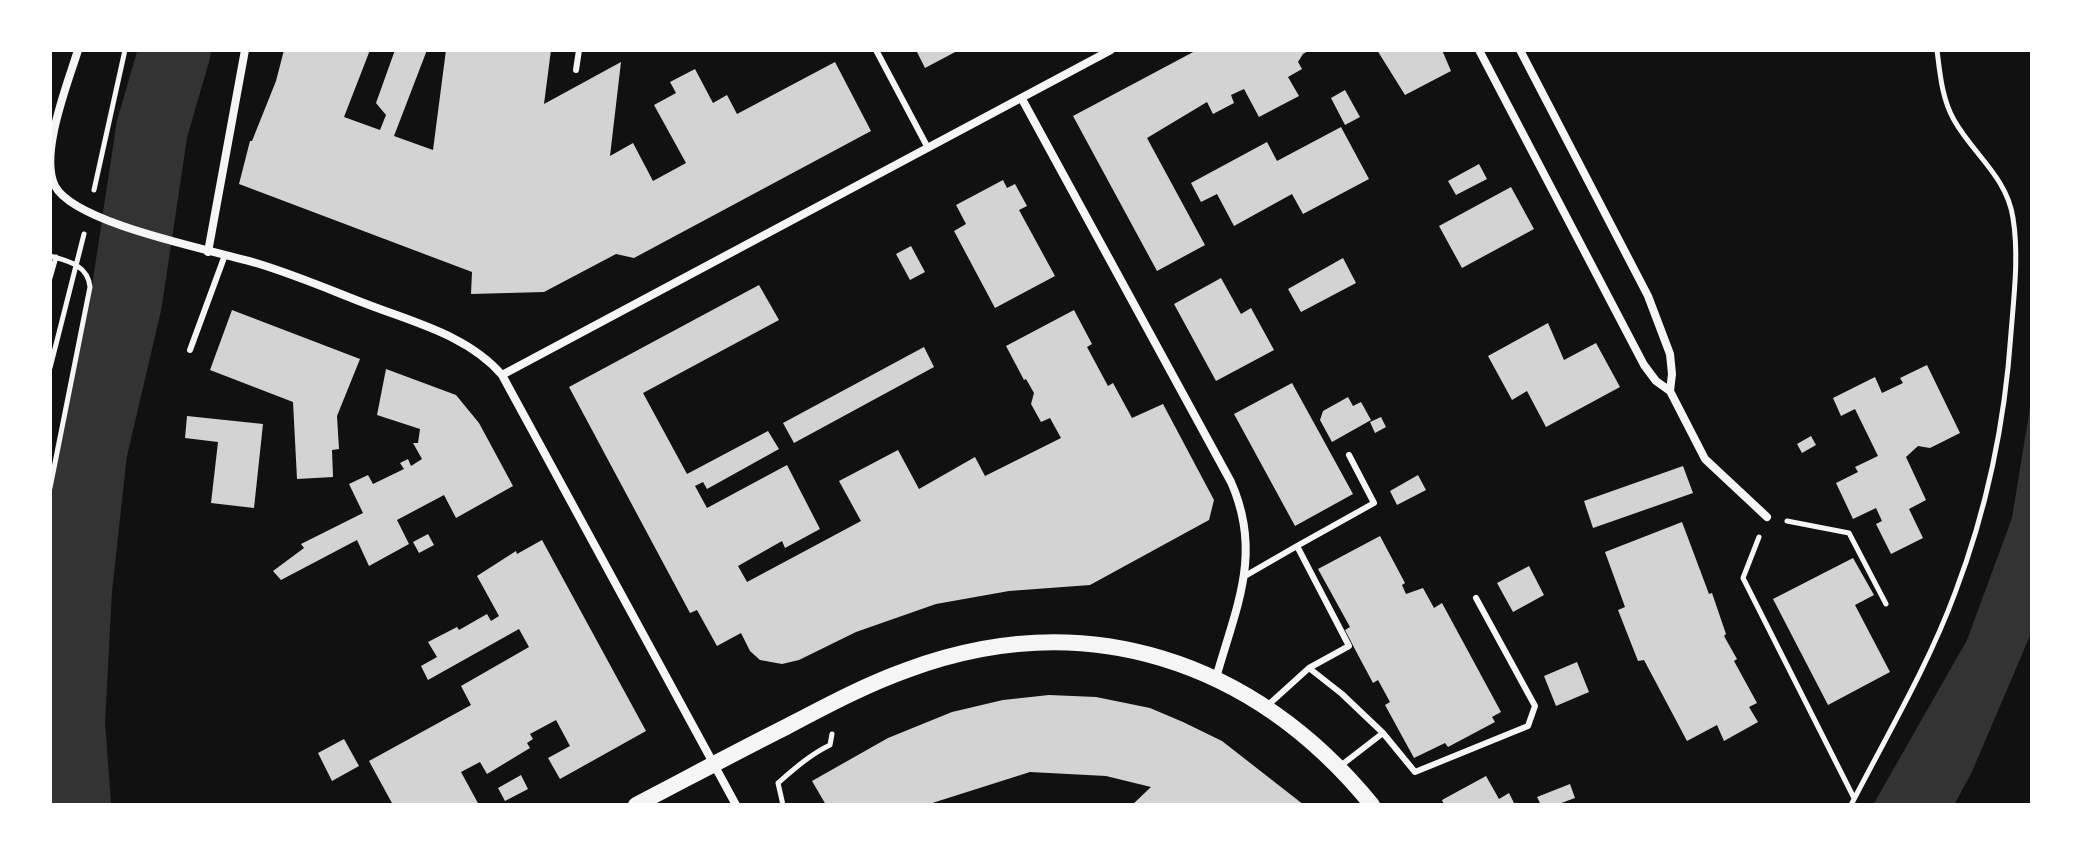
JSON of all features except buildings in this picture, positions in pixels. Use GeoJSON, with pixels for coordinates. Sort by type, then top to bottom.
{"type":"FeatureCollection","features":[{"type":"Feature","properties":{"kind":"main road"},"geometry":{"type":"LineString","coordinates":[[636,805],[839,699],[908,669],[974,651],[1036,643],[1107,644],[1165,658],[1216,678],[1267,706],[1339,767],[1372,805]]}},
{"type":"Feature","properties":{"kind":"street"},"geometry":{"type":"LineString","coordinates":[[78,50],[54,136],[50,160],[54,184],[68,200],[92,214],[183,245],[284,271],[450,336],[484,357],[502,375],[736,805]]}},
{"type":"Feature","properties":{"kind":"street"},"geometry":{"type":"LineString","coordinates":[[208,252],[245,50]]}},
{"type":"Feature","properties":{"kind":"street"},"geometry":{"type":"LineString","coordinates":[[502,375],[1111,50]]}},
{"type":"Feature","properties":{"kind":"street"},"geometry":{"type":"LineString","coordinates":[[1479,50],[1644,365],[1656,381],[1670,391],[1705,459],[1767,517]]}},
{"type":"Feature","properties":{"kind":"street"},"geometry":{"type":"LineString","coordinates":[[1520,50],[1648,296],[1670,354],[1670,391]]}},
{"type":"Feature","properties":{"kind":"street"},"geometry":{"type":"LineString","coordinates":[[1022,99],[1231,482],[1245,525],[1247,556],[1245,576],[1216,678]]}},
{"type":"Feature","properties":{"kind":"lane"},"geometry":{"type":"LineString","coordinates":[[576,70],[579,50]]}},
{"type":"Feature","properties":{"kind":"lane"},"geometry":{"type":"LineString","coordinates":[[876,50],[928,148]]}},
{"type":"Feature","properties":{"kind":"lane"},"geometry":{"type":"LineString","coordinates":[[190,350],[225,255]]}},
{"type":"Feature","properties":{"kind":"lane"},"geometry":{"type":"LineString","coordinates":[[1245,576],[1374,503],[1349,455]]}},
{"type":"Feature","properties":{"kind":"lane"},"geometry":{"type":"LineString","coordinates":[[1267,706],[1309,668],[1349,646],[1297,546]]}},
{"type":"Feature","properties":{"kind":"lane"},"geometry":{"type":"LineString","coordinates":[[1309,668],[1383,733],[1415,772],[1528,726],[1535,706],[1476,598]]}},
{"type":"Feature","properties":{"kind":"lane"},"geometry":{"type":"LineString","coordinates":[[1339,767],[1383,733]]}},
{"type":"Feature","properties":{"kind":"path"},"geometry":{"type":"LineString","coordinates":[[50,368],[92,214],[125,50]]}},
{"type":"Feature","properties":{"kind":"path"},"geometry":{"type":"LineString","coordinates":[[1853,802],[1911,690],[1955,594],[1986,493],[2005,399],[2014,293],[2013,217],[2004,189],[1950,112],[1942,86],[1937,50]]}},
{"type":"Feature","properties":{"kind":"path"},"geometry":{"type":"LineString","coordinates":[[50,278],[53,257],[76,264],[88,276],[90,287],[50,488]]}},
{"type":"Feature","properties":{"kind":"path"},"geometry":{"type":"LineString","coordinates":[[1853,802],[1743,578],[1767,517],[1849,533],[1886,604]]}},
{"type":"Feature","properties":{"kind":"path"},"geometry":{"type":"LineString","coordinates":[[783,805],[778,783],[816,752],[830,745],[839,699]]}},
{"type":"Feature","properties":{"kind":"shaded area"},"geometry":{"type":"Polygon","coordinates":[[[2032,395],[2032,631],[1971,774],[1954,805],[1873,805],[1967,640],[2012,518],[2032,395]]]}},
{"type":"Feature","properties":{"kind":"waterway"},"geometry":{"type":"LineString","coordinates":[[75,805],[69,723],[76,590],[91,452],[126,302],[152,129],[175,50]]}}]}
